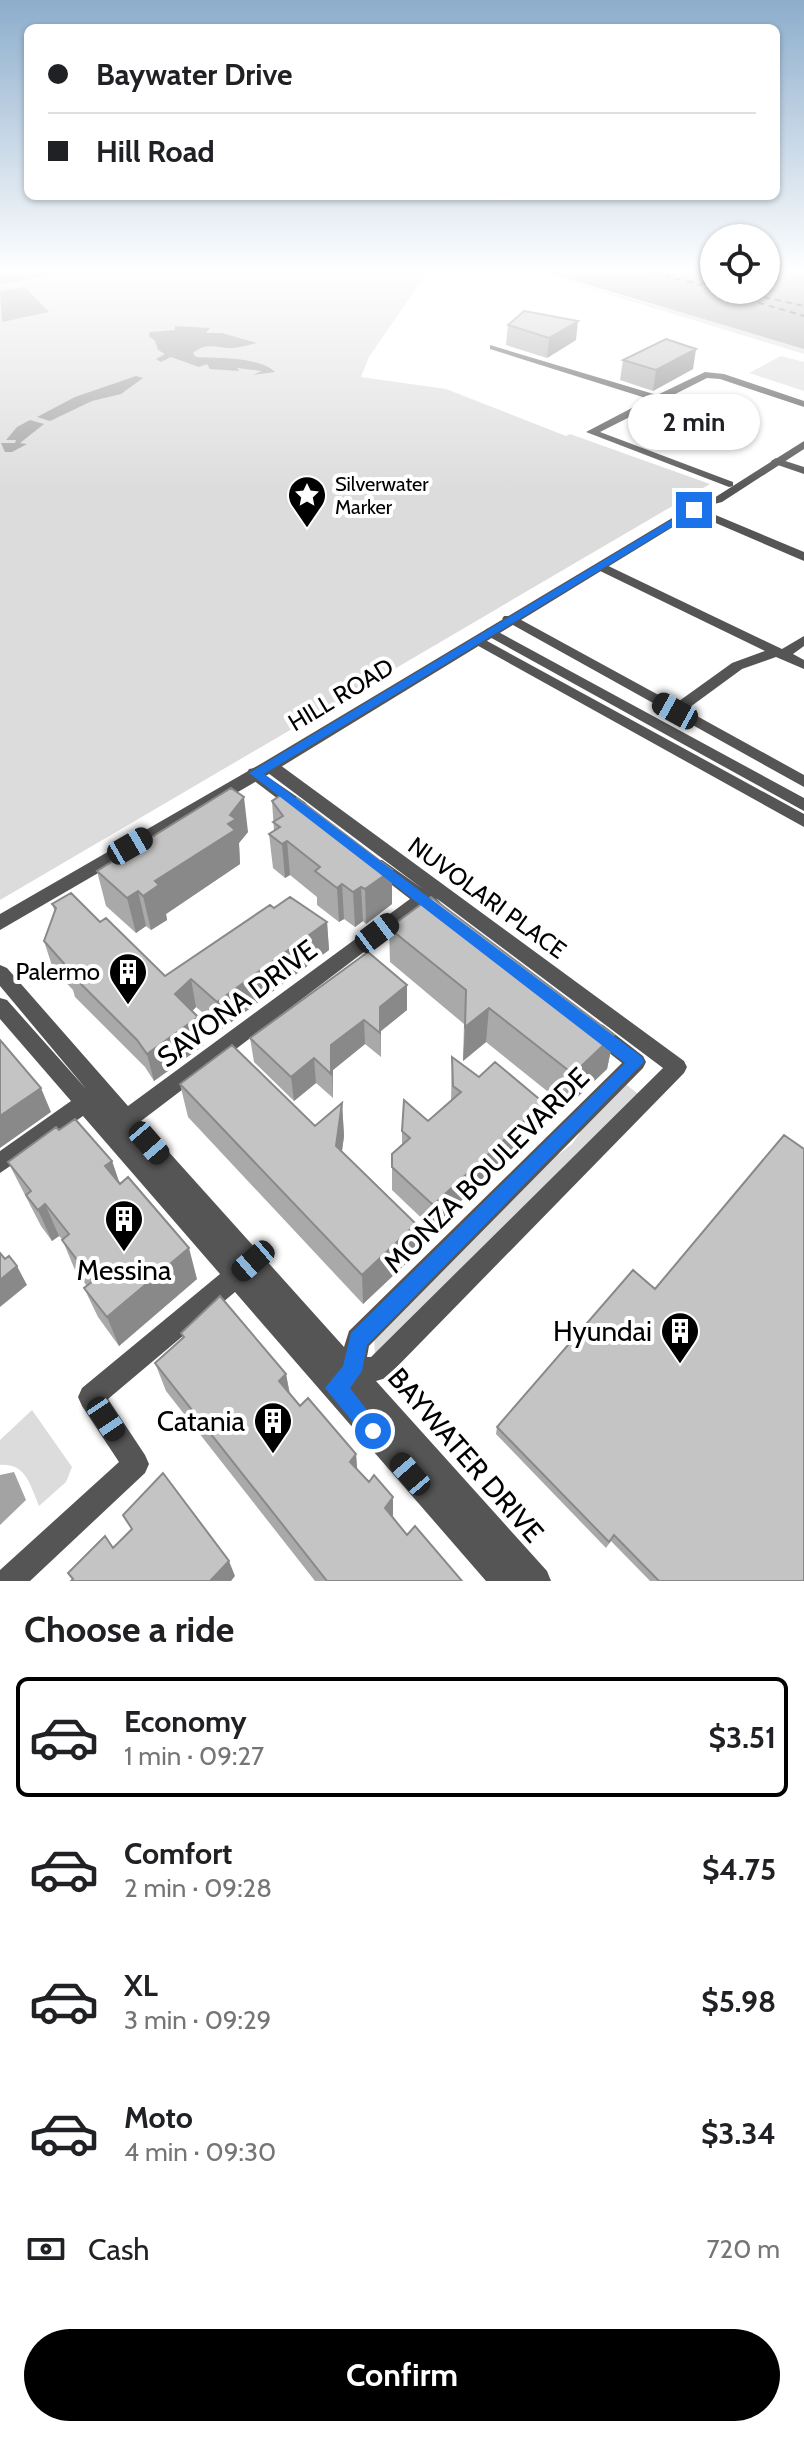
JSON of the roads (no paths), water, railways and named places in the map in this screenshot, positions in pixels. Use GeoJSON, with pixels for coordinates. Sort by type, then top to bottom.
{"type":"FeatureCollection","features":[{"type":"Feature","properties":{"kind":"street"},"geometry":{"type":"LineString","coordinates":[[497,344],[493,347],[657,398]]}},
{"type":"Feature","properties":{"kind":"street"},"geometry":{"type":"LineString","coordinates":[[729,484],[594,435],[593,431],[702,376],[714,374],[804,404]]}},
{"type":"Feature","properties":{"kind":"street","name":"HILL ROAD"},"geometry":{"type":"LineString","coordinates":[[0,923],[262,770],[699,507],[718,500],[804,444]]}},
{"type":"Feature","properties":{"kind":"street"},"geometry":{"type":"LineString","coordinates":[[776,461],[804,471]]}},
{"type":"Feature","properties":{"kind":"street","name":"HILL ROAD"},"geometry":{"type":"LineString","coordinates":[[699,507],[709,496],[729,484],[752,476]]}},
{"type":"Feature","properties":{"kind":"street"},"geometry":{"type":"LineString","coordinates":[[699,507],[804,547]]}},
{"type":"Feature","properties":{"kind":"street"},"geometry":{"type":"LineString","coordinates":[[699,507],[804,557]]}},
{"type":"Feature","properties":{"kind":"street"},"geometry":{"type":"LineString","coordinates":[[600,566],[804,665]]}},
{"type":"Feature","properties":{"kind":"street"},"geometry":{"type":"LineString","coordinates":[[509,619],[804,782]]}},
{"type":"Feature","properties":{"kind":"street"},"geometry":{"type":"LineString","coordinates":[[484,636],[653,729],[804,805]]}},
{"type":"Feature","properties":{"kind":"street"},"geometry":{"type":"LineString","coordinates":[[675,711],[737,666],[780,654],[804,640]]}},
{"type":"Feature","properties":{"kind":"street"},"geometry":{"type":"LineString","coordinates":[[653,729],[804,821]]}},
{"type":"Feature","properties":{"kind":"street","name":"NUVOLARI PLACE"},"geometry":{"type":"LineString","coordinates":[[262,770],[428,894],[677,1067]]}},
{"type":"Feature","properties":{"kind":"street","name":"NUVOLARI PLACE"},"geometry":{"type":"LineString","coordinates":[[428,894],[561,1004]]}},
{"type":"Feature","properties":{"kind":"street","name":"SAVONA DRIVE"},"geometry":{"type":"LineString","coordinates":[[119,1125],[428,894]]}},
{"type":"Feature","properties":{"kind":"street","name":"BAYWATER DRIVE"},"geometry":{"type":"LineString","coordinates":[[0,973],[94,1097]]}},
{"type":"Feature","properties":{"kind":"street","name":"BAYWATER DRIVE"},"geometry":{"type":"LineString","coordinates":[[0,1006],[94,1097],[344,1380],[537,1581]]}},
{"type":"Feature","properties":{"kind":"street"},"geometry":{"type":"LineString","coordinates":[[586,1023],[636,1062],[677,1067]]}},
{"type":"Feature","properties":{"kind":"street","name":"MONZA BOULEVARDE"},"geometry":{"type":"LineString","coordinates":[[344,1380],[358,1340],[636,1062]]}},
{"type":"Feature","properties":{"kind":"street"},"geometry":{"type":"LineString","coordinates":[[344,1380],[377,1369],[677,1067]]}},
{"type":"Feature","properties":{"kind":"street"},"geometry":{"type":"LineString","coordinates":[[0,1163],[94,1097]]}},
{"type":"Feature","properties":{"kind":"street"},"geometry":{"type":"LineString","coordinates":[[9,1581],[136,1464],[91,1397],[245,1268]]}},
{"type":"Feature","properties":{"kind":"street","name":"BAYWATER DRIVE"},"geometry":{"type":"LineString","coordinates":[[344,1380],[504,1581]]}},
{"type":"Feature","properties":{"kind":"place","name":"Silverwater Marker"},"geometry":{"type":"Point","coordinates":[307,529]}},
{"type":"Feature","properties":{"kind":"place","name":"Palermo"},"geometry":{"type":"Point","coordinates":[128,1006]}},
{"type":"Feature","properties":{"kind":"place","name":"Messina"},"geometry":{"type":"Point","coordinates":[124,1253]}},
{"type":"Feature","properties":{"kind":"place","name":"Hyundai"},"geometry":{"type":"Point","coordinates":[680,1365]}},
{"type":"Feature","properties":{"kind":"place","name":"Catania"},"geometry":{"type":"Point","coordinates":[273,1455]}}]}
